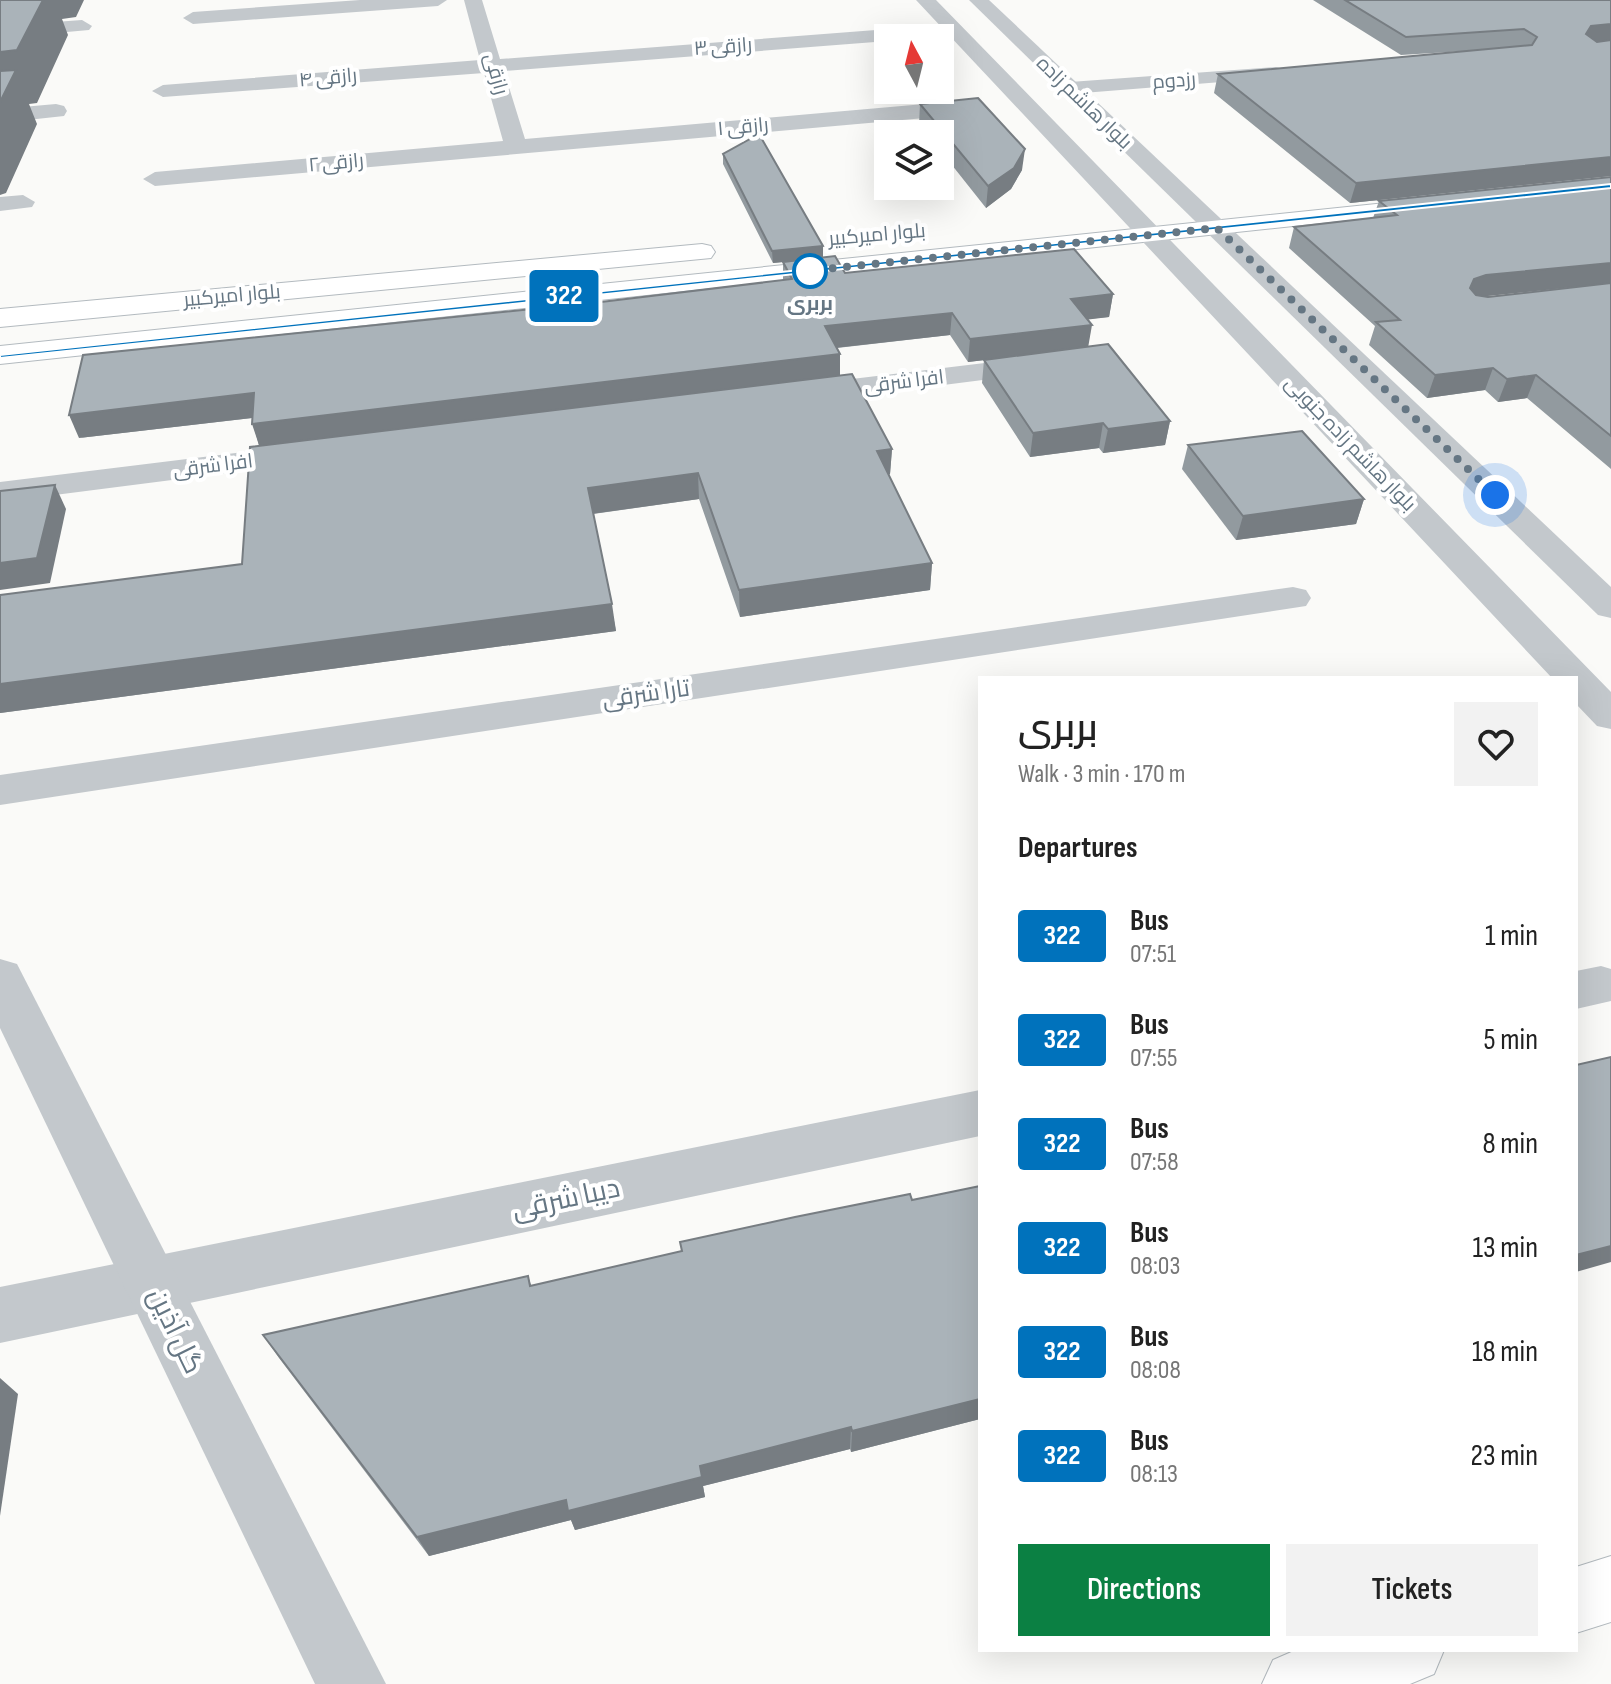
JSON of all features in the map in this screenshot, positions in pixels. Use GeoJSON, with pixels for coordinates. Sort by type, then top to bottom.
{"type":"FeatureCollection","features":[{"type":"Feature","properties":{"kind":"main road","name":"بلوار امیرکبیر"},"geometry":{"type":"LineString","coordinates":[[0,355],[1149,236],[1219,215],[1453,203]]}},
{"type":"Feature","properties":{"kind":"main road"},"geometry":{"type":"LineString","coordinates":[[1077,216],[1191,205]]}},
{"type":"Feature","properties":{"kind":"main road","name":"بلوار امیرکبیر"},"geometry":{"type":"LineString","coordinates":[[0,318],[728,249]]}},
{"type":"Feature","properties":{"kind":"main road"},"geometry":{"type":"LineString","coordinates":[[1578,1599],[1611,1589]]}},
{"type":"Feature","properties":{"kind":"main road"},"geometry":{"type":"LineString","coordinates":[[1297,1684],[1403,1652]]}},
{"type":"Feature","properties":{"kind":"street"},"geometry":{"type":"LineString","coordinates":[[193,18],[438,0]]}},
{"type":"Feature","properties":{"kind":"street","name":"رازقی"},"geometry":{"type":"LineString","coordinates":[[473,0],[516,147]]}},
{"type":"Feature","properties":{"kind":"street","name":"بلوار هاشم زاده"},"geometry":{"type":"LineString","coordinates":[[925,0],[948,24]]}},
{"type":"Feature","properties":{"kind":"street","name":"بلوار هاشم زاده"},"geometry":{"type":"LineString","coordinates":[[978,0],[1191,205],[1219,215]]}},
{"type":"Feature","properties":{"kind":"street"},"geometry":{"type":"LineString","coordinates":[[0,32],[82,26]]}},
{"type":"Feature","properties":{"kind":"street","name":"بلوار هاشم زاده"},"geometry":{"type":"LineString","coordinates":[[954,30],[1124,211]]}},
{"type":"Feature","properties":{"kind":"street","name":"رازقی ۳"},"geometry":{"type":"LineString","coordinates":[[493,64],[874,36]]}},
{"type":"Feature","properties":{"kind":"street","name":"رازقی ۴"},"geometry":{"type":"LineString","coordinates":[[163,91],[493,64]]}},
{"type":"Feature","properties":{"kind":"street","name":"رزدوم"},"geometry":{"type":"LineString","coordinates":[[1070,88],[1302,71]]}},
{"type":"Feature","properties":{"kind":"street","name":"رازقی ۱"},"geometry":{"type":"LineString","coordinates":[[516,147],[970,107]]}},
{"type":"Feature","properties":{"kind":"street"},"geometry":{"type":"LineString","coordinates":[[0,116],[56,111]]}},
{"type":"Feature","properties":{"kind":"street","name":"رازقی ۲"},"geometry":{"type":"LineString","coordinates":[[155,179],[516,147]]}},
{"type":"Feature","properties":{"kind":"street","name":"بلوار هاشم زاده جنوبی"},"geometry":{"type":"LineString","coordinates":[[1124,211],[1572,676]]}},
{"type":"Feature","properties":{"kind":"street"},"geometry":{"type":"LineString","coordinates":[[1219,215],[1611,607]]}},
{"type":"Feature","properties":{"kind":"street","name":"افرا شرقی"},"geometry":{"type":"LineString","coordinates":[[776,398],[1077,361]]}},
{"type":"Feature","properties":{"kind":"street","name":"افرا شرقی"},"geometry":{"type":"LineString","coordinates":[[0,492],[333,451]]}},
{"type":"Feature","properties":{"kind":"street","name":"تارا شرقی"},"geometry":{"type":"LineString","coordinates":[[0,790],[1293,598]]}},
{"type":"Feature","properties":{"kind":"street","name":"بلوار هاشم زاده جنوبی"},"geometry":{"type":"LineString","coordinates":[[1578,682],[1611,716]]}},
{"type":"Feature","properties":{"kind":"street","name":"گل آذین"},"geometry":{"type":"LineString","coordinates":[[0,978],[351,1684]]}},
{"type":"Feature","properties":{"kind":"street","name":"دیبا شرقی"},"geometry":{"type":"LineString","coordinates":[[0,1315],[978,1113]]}},
{"type":"Feature","properties":{"kind":"building"},"geometry":{"type":"Polygon","coordinates":[[[0,0],[43,0],[17,50],[0,52],[0,0]]]}},
{"type":"Feature","properties":{"kind":"building"},"geometry":{"type":"Polygon","coordinates":[[[1345,0],[1611,0],[1611,24],[1591,26],[1586,34],[1597,42],[1611,40],[1611,157],[1356,183],[1218,74],[1532,45],[1537,37],[1524,29],[1406,37],[1345,0]]]}},
{"type":"Feature","properties":{"kind":"building"},"geometry":{"type":"Polygon","coordinates":[[[16,70],[0,102],[0,71],[16,70]]]}},
{"type":"Feature","properties":{"kind":"building"},"geometry":{"type":"Polygon","coordinates":[[[978,98],[1025,149],[1014,168],[988,186],[954,145],[954,120],[933,120],[920,104],[954,104],[954,100],[978,98]]]}},
{"type":"Feature","properties":{"kind":"building"},"geometry":{"type":"Polygon","coordinates":[[[759,134],[823,246],[772,251],[723,154],[759,134]]]}},
{"type":"Feature","properties":{"kind":"building"},"geometry":{"type":"Polygon","coordinates":[[[1611,177],[1611,263],[1486,275],[1474,279],[1470,288],[1476,295],[1488,297],[1611,283],[1611,436],[1536,375],[1507,379],[1493,368],[1435,375],[1376,322],[1400,320],[1294,227],[1397,215],[1379,201],[1611,177]]]}},
{"type":"Feature","properties":{"kind":"building"},"geometry":{"type":"Polygon","coordinates":[[[1074,249],[1113,294],[1071,299],[1092,325],[970,339],[952,313],[825,326],[840,354],[252,424],[254,393],[69,415],[83,355],[601,302],[792,279],[783,262],[835,256],[845,273],[1074,249]]]}},
{"type":"Feature","properties":{"kind":"building"},"geometry":{"type":"Polygon","coordinates":[[[1108,344],[1170,421],[1108,429],[1103,423],[1033,433],[984,360],[1108,344]]]}},
{"type":"Feature","properties":{"kind":"building"},"geometry":{"type":"Polygon","coordinates":[[[852,374],[892,449],[877,451],[932,563],[739,590],[698,473],[588,488],[612,604],[0,684],[0,595],[242,564],[250,447],[852,374]]]}},
{"type":"Feature","properties":{"kind":"building"},"geometry":{"type":"Polygon","coordinates":[[[1302,431],[1364,499],[1243,516],[1188,445],[1302,431]]]}},
{"type":"Feature","properties":{"kind":"building"},"geometry":{"type":"Polygon","coordinates":[[[55,485],[37,558],[0,563],[0,491],[55,485]]]}},
{"type":"Feature","properties":{"kind":"building"},"geometry":{"type":"Polygon","coordinates":[[[1611,1057],[1611,1246],[1578,1254],[1578,1065],[1611,1057]]]}},
{"type":"Feature","properties":{"kind":"building"},"geometry":{"type":"Polygon","coordinates":[[[978,1186],[978,1400],[852,1431],[851,1427],[700,1466],[702,1477],[568,1511],[566,1500],[417,1537],[263,1335],[528,1276],[530,1286],[682,1251],[680,1242],[795,1217],[910,1194],[912,1200],[978,1186]]]}},
{"type":"Feature","properties":{"kind":"bus line","name":"322"},"geometry":{"type":"LineString","coordinates":[[0,355],[1611,186]]}},
{"type":"Feature","properties":{"kind":"place","name":"بربری"},"geometry":{"type":"Point","coordinates":[810,271]}},
{"type":"Feature","properties":{"kind":"route"},"geometry":{"type":"LineString","coordinates":[[810,271],[807,271],[1217,228],[1495,495]]}}]}
